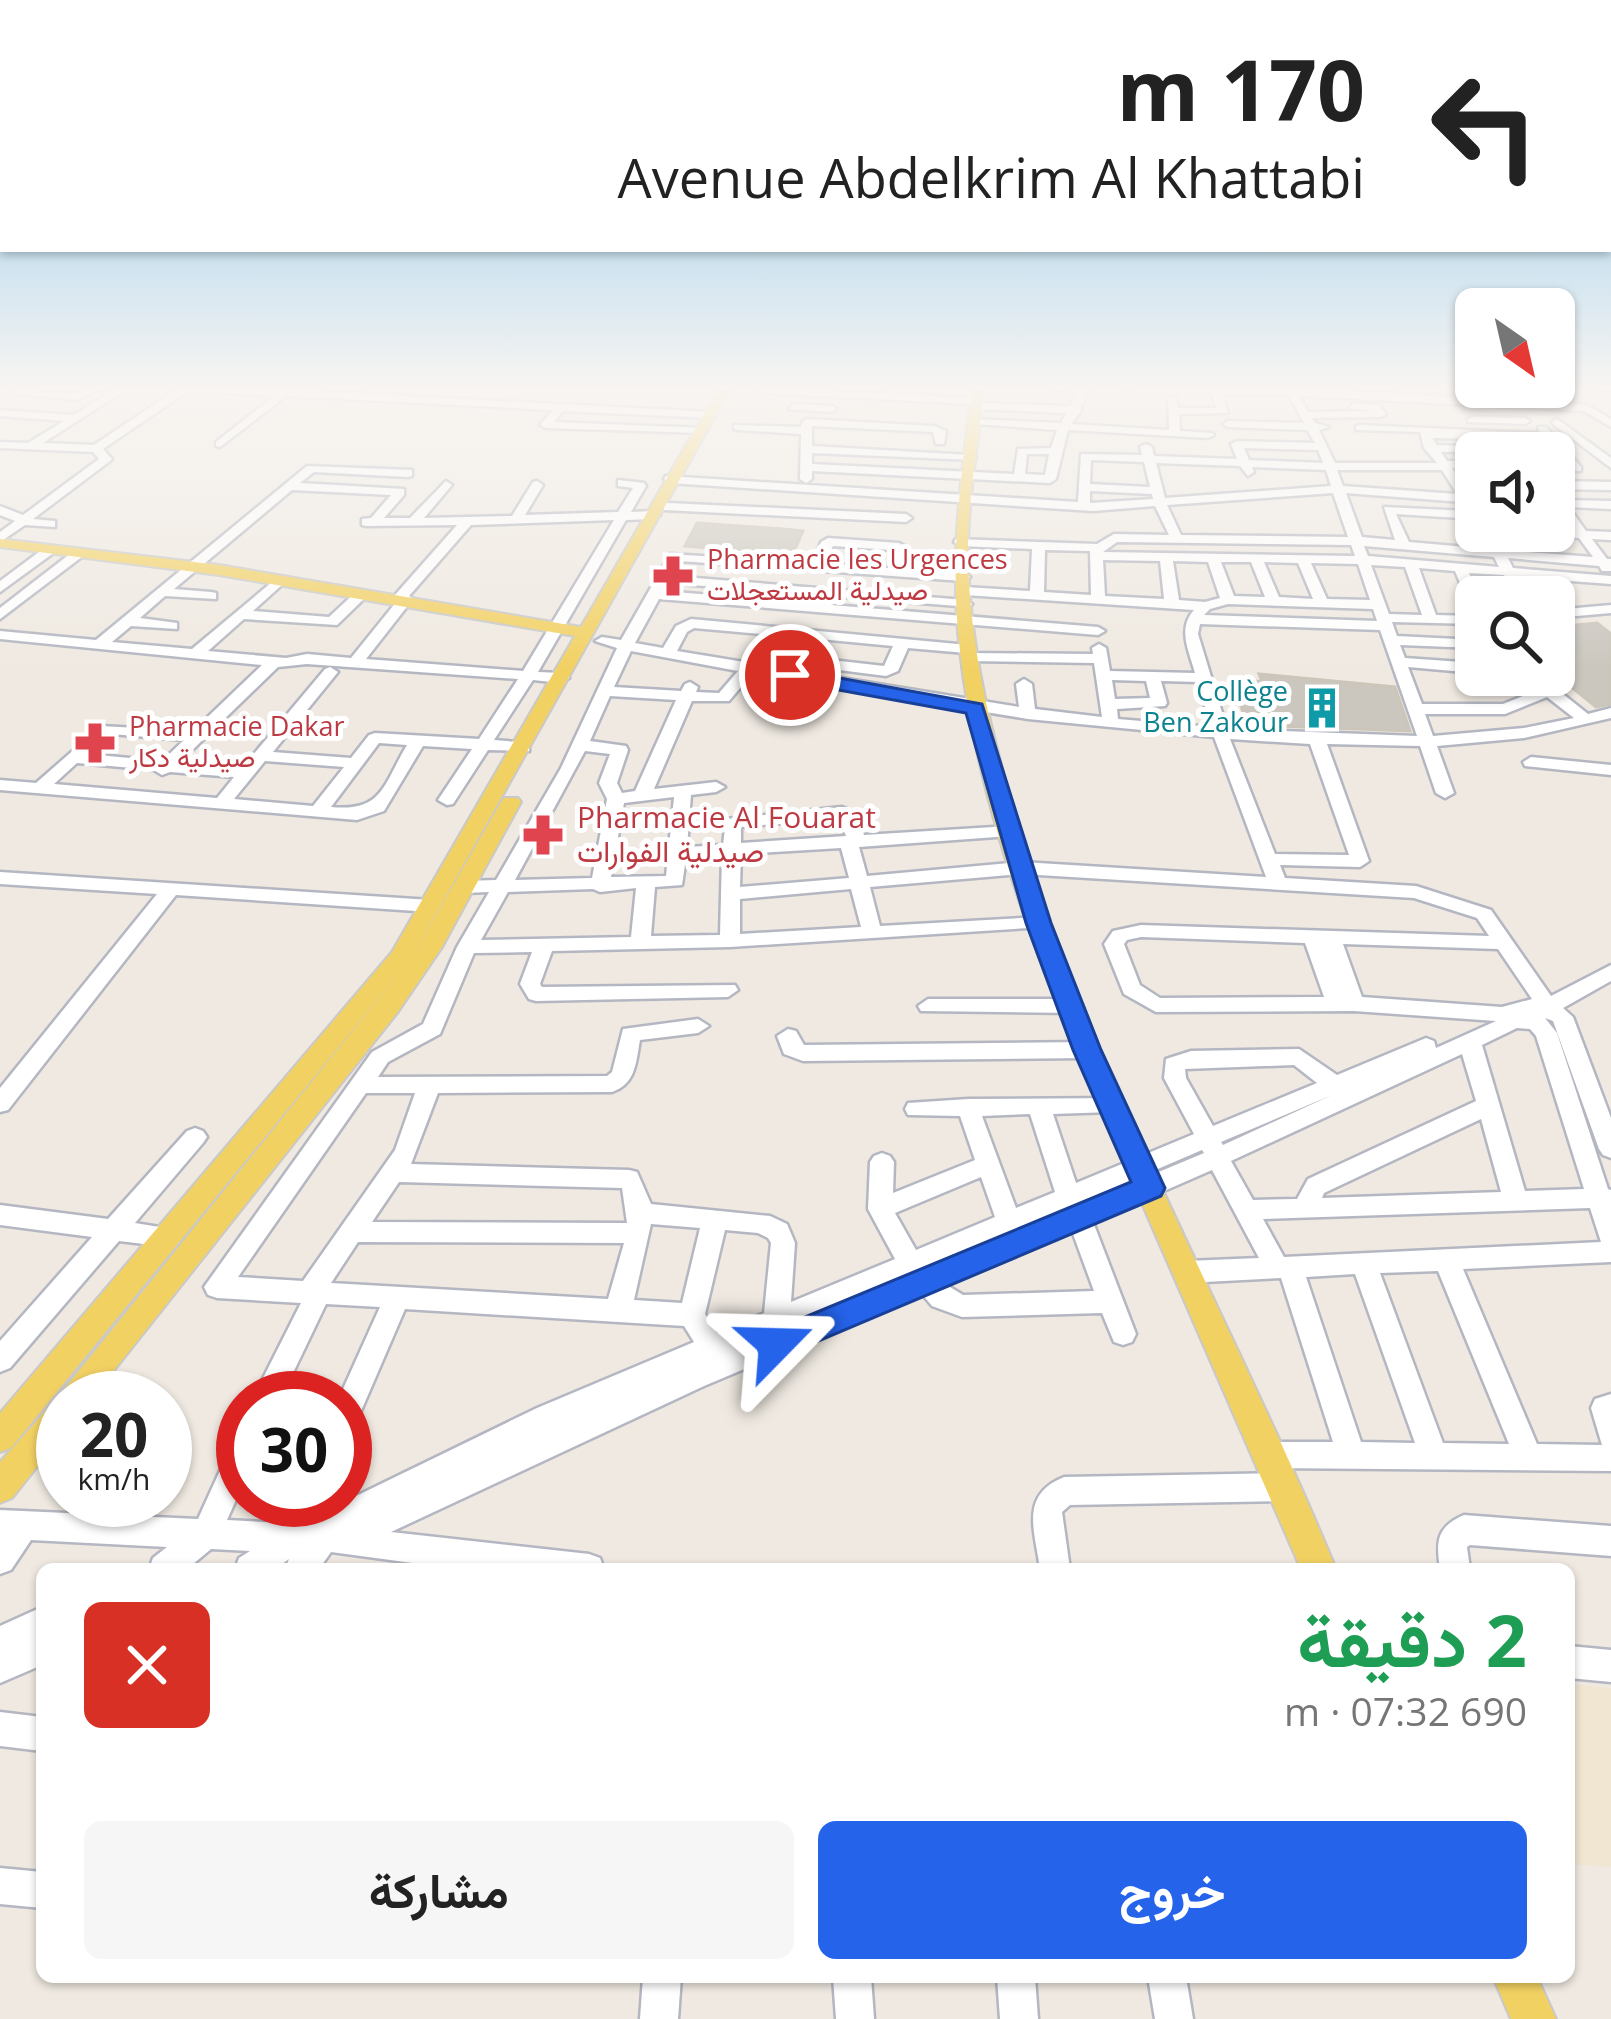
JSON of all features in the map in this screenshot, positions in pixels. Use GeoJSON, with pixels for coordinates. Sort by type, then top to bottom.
{"type":"FeatureCollection","features":[{"type":"Feature","properties":{"kind":"main road"},"geometry":{"type":"LineString","coordinates":[[966,482],[961,542],[975,709],[1039,923],[1087,1050],[1316,1563]]}},
{"type":"Feature","properties":{"kind":"main road"},"geometry":{"type":"LineString","coordinates":[[95,1371],[389,1007],[464,887],[677,484]]}},
{"type":"Feature","properties":{"kind":"main road"},"geometry":{"type":"LineString","coordinates":[[0,541],[403,599],[597,639]]}},
{"type":"Feature","properties":{"kind":"main road"},"geometry":{"type":"LineString","coordinates":[[0,1437],[376,991],[431,906],[558,683],[597,639]]}},
{"type":"Feature","properties":{"kind":"main road"},"geometry":{"type":"LineString","coordinates":[[0,1487],[36,1443]]}},
{"type":"Feature","properties":{"kind":"main road"},"geometry":{"type":"LineString","coordinates":[[1517,1983],[1534,2019]]}},
{"type":"Feature","properties":{"kind":"street"},"geometry":{"type":"LineString","coordinates":[[0,541],[66,482]]}},
{"type":"Feature","properties":{"kind":"street"},"geometry":{"type":"LineString","coordinates":[[101,643],[294,482]]}},
{"type":"Feature","properties":{"kind":"street"},"geometry":{"type":"LineString","coordinates":[[807,482],[807,491]]}},
{"type":"Feature","properties":{"kind":"street"},"geometry":{"type":"LineString","coordinates":[[1050,482],[1050,505]]}},
{"type":"Feature","properties":{"kind":"street"},"geometry":{"type":"LineString","coordinates":[[1084,506],[1085,482]]}},
{"type":"Feature","properties":{"kind":"street"},"geometry":{"type":"LineString","coordinates":[[1096,482],[1159,495],[1221,500],[1343,492]]}},
{"type":"Feature","properties":{"kind":"street"},"geometry":{"type":"LineString","coordinates":[[1156,482],[1176,537]]}},
{"type":"Feature","properties":{"kind":"street"},"geometry":{"type":"LineString","coordinates":[[1215,482],[1238,537]]}},
{"type":"Feature","properties":{"kind":"street"},"geometry":{"type":"LineString","coordinates":[[1252,482],[1257,494]]}},
{"type":"Feature","properties":{"kind":"street"},"geometry":{"type":"LineString","coordinates":[[1338,482],[1445,793]]}},
{"type":"Feature","properties":{"kind":"street"},"geometry":{"type":"LineString","coordinates":[[1383,482],[1388,494]]}},
{"type":"Feature","properties":{"kind":"street"},"geometry":{"type":"LineString","coordinates":[[446,800],[525,681],[640,486],[622,483]]}},
{"type":"Feature","properties":{"kind":"street"},"geometry":{"type":"LineString","coordinates":[[677,484],[910,503],[1084,506],[1159,495]]}},
{"type":"Feature","properties":{"kind":"street"},"geometry":{"type":"LineString","coordinates":[[413,522],[446,485]]}},
{"type":"Feature","properties":{"kind":"street"},"geometry":{"type":"LineString","coordinates":[[515,519],[537,485]]}},
{"type":"Feature","properties":{"kind":"street"},"geometry":{"type":"LineString","coordinates":[[1575,485],[1611,486]]}},
{"type":"Feature","properties":{"kind":"street"},"geometry":{"type":"LineString","coordinates":[[290,486],[400,492],[368,522],[661,511],[906,518]]}},
{"type":"Feature","properties":{"kind":"street"},"geometry":{"type":"LineString","coordinates":[[332,506],[348,489]]}},
{"type":"Feature","properties":{"kind":"street"},"geometry":{"type":"LineString","coordinates":[[777,492],[963,503],[1159,495]]}},
{"type":"Feature","properties":{"kind":"street"},"geometry":{"type":"LineString","coordinates":[[771,511],[777,492]]}},
{"type":"Feature","properties":{"kind":"street"},"geometry":{"type":"LineString","coordinates":[[1221,500],[1257,494],[1343,492],[1455,498]]}},
{"type":"Feature","properties":{"kind":"street"},"geometry":{"type":"LineString","coordinates":[[1575,502],[1611,506]]}},
{"type":"Feature","properties":{"kind":"street"},"geometry":{"type":"LineString","coordinates":[[894,572],[910,503]]}},
{"type":"Feature","properties":{"kind":"street"},"geometry":{"type":"LineString","coordinates":[[0,510],[51,524]]}},
{"type":"Feature","properties":{"kind":"street"},"geometry":{"type":"LineString","coordinates":[[1404,545],[1388,510],[1455,514]]}},
{"type":"Feature","properties":{"kind":"street"},"geometry":{"type":"LineString","coordinates":[[0,527],[20,519]]}},
{"type":"Feature","properties":{"kind":"street"},"geometry":{"type":"LineString","coordinates":[[1575,520],[1611,522]]}},
{"type":"Feature","properties":{"kind":"street"},"geometry":{"type":"LineString","coordinates":[[356,662],[467,521]]}},
{"type":"Feature","properties":{"kind":"street"},"geometry":{"type":"LineString","coordinates":[[1575,522],[1607,564]]}},
{"type":"Feature","properties":{"kind":"street"},"geometry":{"type":"LineString","coordinates":[[1394,524],[1455,528]]}},
{"type":"Feature","properties":{"kind":"street"},"geometry":{"type":"LineString","coordinates":[[1575,534],[1611,536]]}},
{"type":"Feature","properties":{"kind":"street"},"geometry":{"type":"LineString","coordinates":[[1097,552],[1114,538],[1238,537],[1357,541],[1607,564]]}},
{"type":"Feature","properties":{"kind":"street"},"geometry":{"type":"LineString","coordinates":[[818,567],[830,538],[899,547]]}},
{"type":"Feature","properties":{"kind":"street"},"geometry":{"type":"LineString","coordinates":[[961,542],[1166,556],[1364,560],[1509,572],[1607,564]]}},
{"type":"Feature","properties":{"kind":"street"},"geometry":{"type":"LineString","coordinates":[[1037,595],[1039,546]]}},
{"type":"Feature","properties":{"kind":"street"},"geometry":{"type":"LineString","coordinates":[[0,588],[52,549]]}},
{"type":"Feature","properties":{"kind":"street"},"geometry":{"type":"LineString","coordinates":[[1097,552],[1100,667],[1111,723]]}},
{"type":"Feature","properties":{"kind":"street"},"geometry":{"type":"LineString","coordinates":[[1541,552],[1545,558]]}},
{"type":"Feature","properties":{"kind":"street"},"geometry":{"type":"LineString","coordinates":[[0,615],[80,553]]}},
{"type":"Feature","properties":{"kind":"street"},"geometry":{"type":"LineString","coordinates":[[1499,554],[1511,576]]}},
{"type":"Feature","properties":{"kind":"street"},"geometry":{"type":"LineString","coordinates":[[597,639],[658,586],[672,560],[682,555],[894,572],[965,598],[1098,631]]}},
{"type":"Feature","properties":{"kind":"street"},"geometry":{"type":"LineString","coordinates":[[1166,556],[1172,604]]}},
{"type":"Feature","properties":{"kind":"street"},"geometry":{"type":"LineString","coordinates":[[1213,557],[1228,600]]}},
{"type":"Feature","properties":{"kind":"street"},"geometry":{"type":"LineString","coordinates":[[1255,557],[1274,601]]}},
{"type":"Feature","properties":{"kind":"street"},"geometry":{"type":"LineString","coordinates":[[1302,558],[1322,603]]}},
{"type":"Feature","properties":{"kind":"street"},"geometry":{"type":"LineString","coordinates":[[1410,563],[1431,620]]}},
{"type":"Feature","properties":{"kind":"street"},"geometry":{"type":"LineString","coordinates":[[1460,567],[1464,576]]}},
{"type":"Feature","properties":{"kind":"street"},"geometry":{"type":"LineString","coordinates":[[197,653],[278,581]]}},
{"type":"Feature","properties":{"kind":"street"},"geometry":{"type":"LineString","coordinates":[[658,586],[965,598]]}},
{"type":"Feature","properties":{"kind":"street"},"geometry":{"type":"LineString","coordinates":[[658,586],[803,610],[1037,595],[1172,604],[1199,613],[1385,622],[1455,620]]}},
{"type":"Feature","properties":{"kind":"street"},"geometry":{"type":"LineString","coordinates":[[745,604],[753,587]]}},
{"type":"Feature","properties":{"kind":"street"},"geometry":{"type":"LineString","coordinates":[[803,610],[810,591]]}},
{"type":"Feature","properties":{"kind":"street"},"geometry":{"type":"LineString","coordinates":[[164,592],[211,596]]}},
{"type":"Feature","properties":{"kind":"street"},"geometry":{"type":"LineString","coordinates":[[241,614],[332,622],[363,593]]}},
{"type":"Feature","properties":{"kind":"street"},"geometry":{"type":"LineString","coordinates":[[1278,883],[1204,677],[1190,629],[1199,613],[1228,600],[1322,603],[1455,639]]}},
{"type":"Feature","properties":{"kind":"street"},"geometry":{"type":"LineString","coordinates":[[1575,612],[1611,609]]}},
{"type":"Feature","properties":{"kind":"street"},"geometry":{"type":"LineString","coordinates":[[129,621],[172,626]]}},
{"type":"Feature","properties":{"kind":"street"},"geometry":{"type":"LineString","coordinates":[[668,653],[689,623],[902,643],[1152,676],[1204,677]]}},
{"type":"Feature","properties":{"kind":"street"},"geometry":{"type":"LineString","coordinates":[[720,663],[736,627]]}},
{"type":"Feature","properties":{"kind":"street"},"geometry":{"type":"LineString","coordinates":[[803,634],[797,661],[886,671],[893,668],[902,643]]}},
{"type":"Feature","properties":{"kind":"street"},"geometry":{"type":"LineString","coordinates":[[0,635],[280,662],[330,672],[558,683]]}},
{"type":"Feature","properties":{"kind":"street"},"geometry":{"type":"LineString","coordinates":[[597,639],[975,709],[1223,739],[1404,746],[1534,735],[1602,721]]}},
{"type":"Feature","properties":{"kind":"street"},"geometry":{"type":"LineString","coordinates":[[597,639],[606,685],[581,745],[467,947],[432,1029],[385,1052],[217,1287],[692,1315]]}},
{"type":"Feature","properties":{"kind":"street"},"geometry":{"type":"LineString","coordinates":[[136,796],[280,662],[356,662],[525,681]]}},
{"type":"Feature","properties":{"kind":"street"},"geometry":{"type":"LineString","coordinates":[[1399,662],[1455,667]]}},
{"type":"Feature","properties":{"kind":"street"},"geometry":{"type":"LineString","coordinates":[[606,685],[723,698],[748,668]]}},
{"type":"Feature","properties":{"kind":"street"},"geometry":{"type":"LineString","coordinates":[[222,803],[330,672]]}},
{"type":"Feature","properties":{"kind":"street"},"geometry":{"type":"LineString","coordinates":[[1107,704],[1159,703],[1152,676]]}},
{"type":"Feature","properties":{"kind":"street"},"geometry":{"type":"LineString","coordinates":[[1024,684],[1028,714]]}},
{"type":"Feature","properties":{"kind":"street"},"geometry":{"type":"LineString","coordinates":[[642,796],[688,691]]}},
{"type":"Feature","properties":{"kind":"street"},"geometry":{"type":"LineString","coordinates":[[1475,696],[1478,709]]}},
{"type":"Feature","properties":{"kind":"street"},"geometry":{"type":"LineString","coordinates":[[1417,709],[1511,707],[1539,696]]}},
{"type":"Feature","properties":{"kind":"street"},"geometry":{"type":"LineString","coordinates":[[1556,696],[1602,721]]}},
{"type":"Feature","properties":{"kind":"street"},"geometry":{"type":"LineString","coordinates":[[40,788],[107,729],[197,736]]}},
{"type":"Feature","properties":{"kind":"street"},"geometry":{"type":"LineString","coordinates":[[318,812],[376,737],[523,747]]}},
{"type":"Feature","properties":{"kind":"street"},"geometry":{"type":"LineString","coordinates":[[0,785],[318,812],[371,812],[418,741]]}},
{"type":"Feature","properties":{"kind":"street"},"geometry":{"type":"LineString","coordinates":[[581,745],[620,750],[608,783],[616,799],[599,886]]}},
{"type":"Feature","properties":{"kind":"street"},"geometry":{"type":"LineString","coordinates":[[1268,859],[1360,861],[1320,746]]}},
{"type":"Feature","properties":{"kind":"street"},"geometry":{"type":"LineString","coordinates":[[260,756],[353,763]]}},
{"type":"Feature","properties":{"kind":"street"},"geometry":{"type":"LineString","coordinates":[[73,758],[245,773]]}},
{"type":"Feature","properties":{"kind":"street"},"geometry":{"type":"LineString","coordinates":[[1531,762],[1611,774]]}},
{"type":"Feature","properties":{"kind":"street"},"geometry":{"type":"LineString","coordinates":[[1560,773],[1611,774]]}},
{"type":"Feature","properties":{"kind":"street"},"geometry":{"type":"LineString","coordinates":[[616,799],[716,787]]}},
{"type":"Feature","properties":{"kind":"street"},"geometry":{"type":"LineString","coordinates":[[464,887],[675,881],[683,791]]}},
{"type":"Feature","properties":{"kind":"street"},"geometry":{"type":"LineString","coordinates":[[730,941],[733,823],[836,812],[850,818],[872,932]]}},
{"type":"Feature","properties":{"kind":"street"},"geometry":{"type":"LineString","coordinates":[[680,853],[1010,831]]}},
{"type":"Feature","properties":{"kind":"street"},"geometry":{"type":"LineString","coordinates":[[730,894],[1022,868],[1443,897],[1484,914],[1505,943],[1542,1014],[1573,1120],[1604,1197],[1611,1237]]}},
{"type":"Feature","properties":{"kind":"street"},"geometry":{"type":"LineString","coordinates":[[0,878],[431,906]]}},
{"type":"Feature","properties":{"kind":"street"},"geometry":{"type":"LineString","coordinates":[[640,944],[646,884]]}},
{"type":"Feature","properties":{"kind":"street"},"geometry":{"type":"LineString","coordinates":[[0,1104],[170,890]]}},
{"type":"Feature","properties":{"kind":"street"},"geometry":{"type":"LineString","coordinates":[[467,947],[730,941],[1039,923]]}},
{"type":"Feature","properties":{"kind":"street"},"geometry":{"type":"LineString","coordinates":[[1504,1013],[1345,1004],[1148,1003],[1131,989],[1114,944],[1120,934],[1141,931],[1505,943]]}},
{"type":"Feature","properties":{"kind":"street"},"geometry":{"type":"LineString","coordinates":[[1321,935],[1345,1004]]}},
{"type":"Feature","properties":{"kind":"street"},"geometry":{"type":"LineString","coordinates":[[544,947],[530,984],[534,993],[728,990]]}},
{"type":"Feature","properties":{"kind":"street"},"geometry":{"type":"LineString","coordinates":[[1343,1091],[1542,1014],[1611,972]]}},
{"type":"Feature","properties":{"kind":"street"},"geometry":{"type":"LineString","coordinates":[[310,1545],[547,1417],[776,1333],[1146,1178],[1532,1004],[1570,1028],[1611,1148]]}},
{"type":"Feature","properties":{"kind":"street"},"geometry":{"type":"LineString","coordinates":[[928,1006],[1071,1006]]}},
{"type":"Feature","properties":{"kind":"street"},"geometry":{"type":"LineString","coordinates":[[361,1085],[428,1089],[612,1084],[622,1075],[631,1034],[698,1026]]}},
{"type":"Feature","properties":{"kind":"street"},"geometry":{"type":"LineString","coordinates":[[788,1036],[792,1049],[803,1053],[1087,1050]]}},
{"type":"Feature","properties":{"kind":"street"},"geometry":{"type":"LineString","coordinates":[[1470,1042],[1515,1197]]}},
{"type":"Feature","properties":{"kind":"street"},"geometry":{"type":"LineString","coordinates":[[1343,1091],[1298,1057],[1177,1063],[1175,1078],[1283,1268],[1351,1454]]}},
{"type":"Feature","properties":{"kind":"street"},"geometry":{"type":"LineString","coordinates":[[279,1371],[350,1232],[393,1173],[417,1127],[428,1089]]}},
{"type":"Feature","properties":{"kind":"street"},"geometry":{"type":"LineString","coordinates":[[916,1109],[1112,1104]]}},
{"type":"Feature","properties":{"kind":"street"},"geometry":{"type":"LineString","coordinates":[[1040,1106],[1123,1334]]}},
{"type":"Feature","properties":{"kind":"street"},"geometry":{"type":"LineString","coordinates":[[1304,1208],[1316,1186],[1487,1106]]}},
{"type":"Feature","properties":{"kind":"street"},"geometry":{"type":"LineString","coordinates":[[968,1107],[1009,1222]]}},
{"type":"Feature","properties":{"kind":"street"},"geometry":{"type":"LineString","coordinates":[[1573,1120],[1606,1123]]}},
{"type":"Feature","properties":{"kind":"street"},"geometry":{"type":"LineString","coordinates":[[0,1360],[195,1137]]}},
{"type":"Feature","properties":{"kind":"street"},"geometry":{"type":"LineString","coordinates":[[882,1162],[880,1209],[941,1298],[962,1306],[1109,1302]]}},
{"type":"Feature","properties":{"kind":"street"},"geometry":{"type":"LineString","coordinates":[[880,1209],[987,1165]]}},
{"type":"Feature","properties":{"kind":"street"},"geometry":{"type":"LineString","coordinates":[[393,1173],[622,1177],[633,1183],[636,1223],[617,1312]]}},
{"type":"Feature","properties":{"kind":"street"},"geometry":{"type":"LineString","coordinates":[[1247,1210],[1604,1197]]}},
{"type":"Feature","properties":{"kind":"street"},"geometry":{"type":"LineString","coordinates":[[919,1272],[1009,1222],[1074,1208]]}},
{"type":"Feature","properties":{"kind":"street"},"geometry":{"type":"LineString","coordinates":[[0,1214],[169,1237]]}},
{"type":"Feature","properties":{"kind":"street"},"geometry":{"type":"LineString","coordinates":[[350,1232],[715,1219],[766,1225],[782,1236],[776,1333]]}},
{"type":"Feature","properties":{"kind":"street"},"geometry":{"type":"LineString","coordinates":[[715,1219],[692,1315],[718,1356]]}},
{"type":"Feature","properties":{"kind":"street"},"geometry":{"type":"LineString","coordinates":[[1186,1272],[1611,1252]]}},
{"type":"Feature","properties":{"kind":"street"},"geometry":{"type":"LineString","coordinates":[[1446,1259],[1529,1458]]}},
{"type":"Feature","properties":{"kind":"street"},"geometry":{"type":"LineString","coordinates":[[1364,1263],[1433,1454]]}},
{"type":"Feature","properties":{"kind":"street"},"geometry":{"type":"LineString","coordinates":[[365,1371],[396,1300]]}},
{"type":"Feature","properties":{"kind":"street"},"geometry":{"type":"LineString","coordinates":[[265,1563],[718,1356]]}},
{"type":"Feature","properties":{"kind":"street"},"geometry":{"type":"LineString","coordinates":[[1611,1407],[1605,1408],[1604,1419],[1611,1435]]}},
{"type":"Feature","properties":{"kind":"street"},"geometry":{"type":"LineString","coordinates":[[1269,1455],[1611,1458]]}},
{"type":"Feature","properties":{"kind":"street"},"geometry":{"type":"LineString","coordinates":[[1054,1563],[1047,1508],[1064,1491],[1283,1487]]}},
{"type":"Feature","properties":{"kind":"street"},"geometry":{"type":"LineString","coordinates":[[171,1563],[206,1534],[216,1512]]}},
{"type":"Feature","properties":{"kind":"street"},"geometry":{"type":"LineString","coordinates":[[0,1559],[12,1525],[206,1534],[513,1563]]}},
{"type":"Feature","properties":{"kind":"street"},"geometry":{"type":"LineString","coordinates":[[1454,1563],[1451,1542],[1464,1530],[1611,1541]]}},
{"type":"Feature","properties":{"kind":"street"},"geometry":{"type":"LineString","coordinates":[[0,1642],[36,1626]]}},
{"type":"Feature","properties":{"kind":"street"},"geometry":{"type":"LineString","coordinates":[[0,1667],[36,1652]]}},
{"type":"Feature","properties":{"kind":"street"},"geometry":{"type":"LineString","coordinates":[[1575,1663],[1611,1666]]}},
{"type":"Feature","properties":{"kind":"street"},"geometry":{"type":"LineString","coordinates":[[0,1886],[36,1889]]}},
{"type":"Feature","properties":{"kind":"street"},"geometry":{"type":"LineString","coordinates":[[659,2019],[662,1983]]}},
{"type":"Feature","properties":{"kind":"street"},"geometry":{"type":"LineString","coordinates":[[852,1983],[855,2019]]}},
{"type":"Feature","properties":{"kind":"street"},"geometry":{"type":"LineString","coordinates":[[1016,1983],[1019,2019]]}},
{"type":"Feature","properties":{"kind":"street"},"geometry":{"type":"LineString","coordinates":[[1168,1983],[1174,2019]]}},
{"type":"Feature","properties":{"kind":"shaded area"},"geometry":{"type":"Polygon","coordinates":[[[1575,1685],[1611,1688],[1611,1867],[1575,1864],[1575,1685]]]}},
{"type":"Feature","properties":{"kind":"building"},"geometry":{"type":"Polygon","coordinates":[[[697,523],[803,531],[792,556],[685,546],[697,523]]]}},
{"type":"Feature","properties":{"kind":"building"},"geometry":{"type":"Polygon","coordinates":[[[1597,623],[1611,634],[1611,704],[1596,707],[1575,690],[1575,625],[1597,623]]]}},
{"type":"Feature","properties":{"kind":"building","name":"Collège Ben Zakour"},"geometry":{"type":"Polygon","coordinates":[[[1259,674],[1395,687],[1410,731],[1248,725],[1232,682],[1262,681],[1259,674]]]}},
{"type":"Feature","properties":{"kind":"place","name":"Pharmacie les Urgences صيدلية المستعجلات"},"geometry":{"type":"Point","coordinates":[673,576]}},
{"type":"Feature","properties":{"kind":"place","name":"Collège Ben Zakour"},"geometry":{"type":"Point","coordinates":[1322,708]}},
{"type":"Feature","properties":{"kind":"place","name":"Pharmacie Dakar صيدلية دكار"},"geometry":{"type":"Point","coordinates":[95,743]}},
{"type":"Feature","properties":{"kind":"place","name":"Pharmacie Al Fouarat صيدلية الفوارات"},"geometry":{"type":"Point","coordinates":[543,835]}},
{"type":"Feature","properties":{"kind":"route"},"geometry":{"type":"LineString","coordinates":[[776,1344],[1150,1188],[1087,1050],[1039,923],[975,709],[790,675]]}}]}
